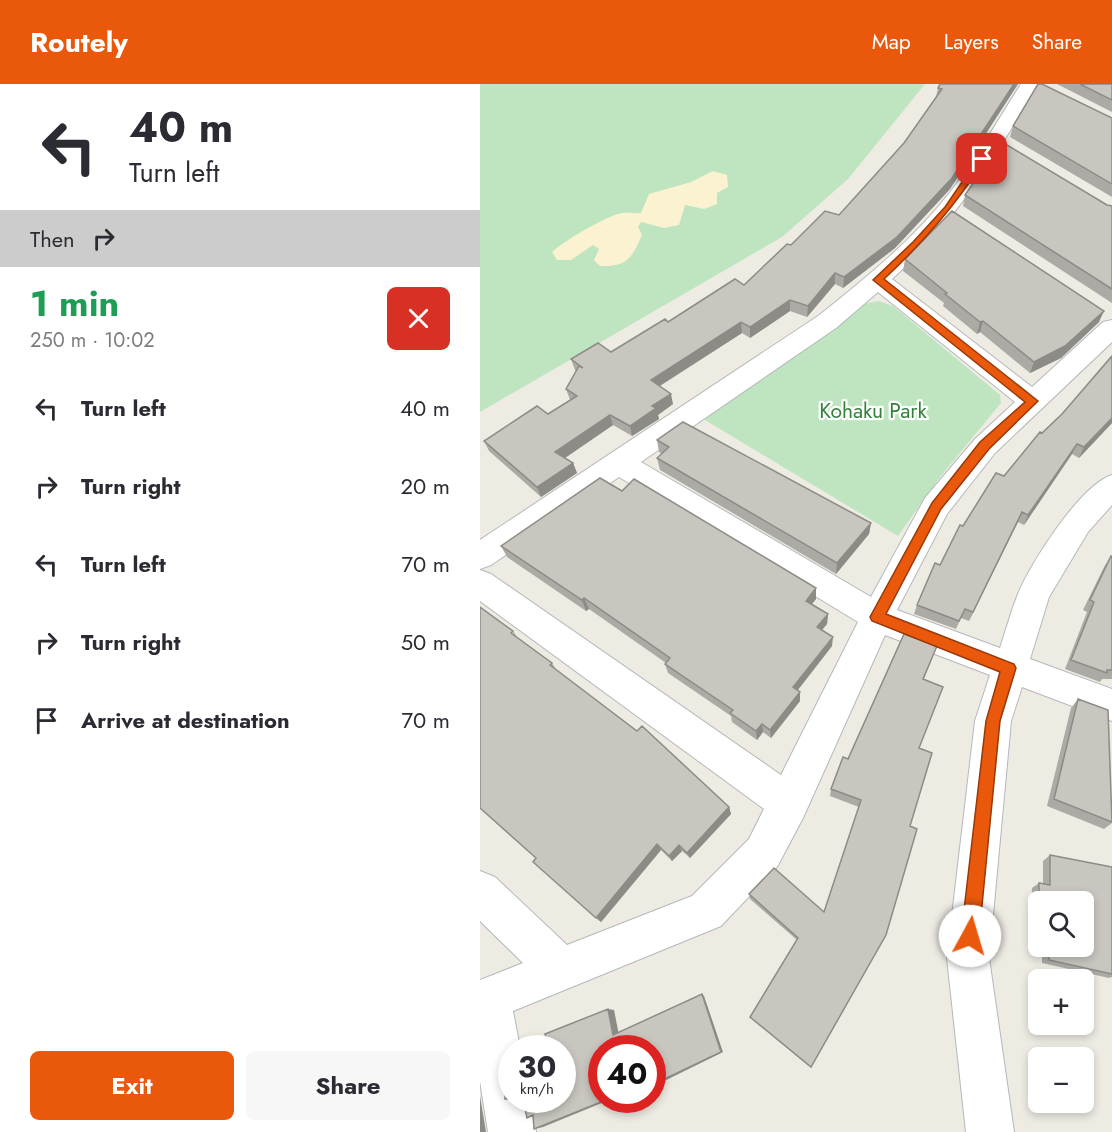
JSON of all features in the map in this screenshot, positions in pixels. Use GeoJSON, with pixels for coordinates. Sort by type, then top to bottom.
{"type":"FeatureCollection","features":[{"type":"Feature","properties":{"kind":"street"},"geometry":{"type":"LineString","coordinates":[[480,556],[818,328],[878,280],[917,244],[958,215],[1039,86]]}},
{"type":"Feature","properties":{"kind":"street"},"geometry":{"type":"LineString","coordinates":[[878,280],[1032,401]]}},
{"type":"Feature","properties":{"kind":"street"},"geometry":{"type":"LineString","coordinates":[[512,1132],[484,1000],[706,911],[763,853],[789,804],[877,617],[936,506],[985,446],[1032,401],[1109,318]]}},
{"type":"Feature","properties":{"kind":"street"},"geometry":{"type":"LineString","coordinates":[[618,462],[877,617],[1112,705]]}},
{"type":"Feature","properties":{"kind":"street"},"geometry":{"type":"LineString","coordinates":[[990,1132],[968,958],[993,721],[1034,594],[1077,524],[1112,486]]}},
{"type":"Feature","properties":{"kind":"street"},"geometry":{"type":"LineString","coordinates":[[480,583],[789,804]]}},
{"type":"Feature","properties":{"kind":"street"},"geometry":{"type":"LineString","coordinates":[[480,892],[562,970]]}},
{"type":"Feature","properties":{"kind":"green space"},"geometry":{"type":"Polygon","coordinates":[[[480,84],[925,84],[848,179],[782,237],[480,412],[480,84]]]}},
{"type":"Feature","properties":{"kind":"green space","name":"Kohaku Park"},"geometry":{"type":"Polygon","coordinates":[[[879,301],[893,306],[1000,395],[1001,403],[940,477],[898,536],[700,417],[859,305],[879,301]]]}},
{"type":"Feature","properties":{"kind":"sand"},"geometry":{"type":"Polygon","coordinates":[[[713,171],[727,175],[728,187],[717,193],[717,204],[704,209],[685,205],[679,225],[664,228],[641,222],[638,227],[642,235],[631,255],[623,263],[600,266],[594,260],[599,249],[593,245],[571,260],[557,260],[552,252],[575,236],[615,215],[641,213],[649,194],[691,182],[713,171]]]}},
{"type":"Feature","properties":{"kind":"building"},"geometry":{"type":"Polygon","coordinates":[[[940,84],[1014,84],[952,178],[897,237],[844,277],[835,273],[808,306],[790,300],[750,327],[741,322],[651,380],[671,394],[652,406],[656,408],[630,426],[610,415],[555,452],[573,463],[537,487],[484,441],[537,406],[548,414],[577,396],[566,389],[579,366],[583,368],[571,359],[598,343],[611,352],[665,319],[668,322],[735,279],[744,285],[787,244],[791,245],[825,211],[839,215],[904,143],[942,89],[938,88],[940,84]]]}},
{"type":"Feature","properties":{"kind":"building"},"geometry":{"type":"Polygon","coordinates":[[[1038,84],[1112,118],[1112,184],[1013,126],[1038,84]]]}},
{"type":"Feature","properties":{"kind":"building"},"geometry":{"type":"Polygon","coordinates":[[[1080,84],[1112,84],[1112,100],[1080,84]]]}},
{"type":"Feature","properties":{"kind":"building"},"geometry":{"type":"Polygon","coordinates":[[[1002,142],[1112,206],[1112,289],[965,195],[1002,142]]]}},
{"type":"Feature","properties":{"kind":"building"},"geometry":{"type":"Polygon","coordinates":[[[952,211],[1104,311],[1065,346],[1034,362],[983,321],[980,322],[905,259],[952,211]]]}},
{"type":"Feature","properties":{"kind":"building"},"geometry":{"type":"Polygon","coordinates":[[[1112,356],[1112,418],[1084,447],[1077,444],[1028,515],[1022,512],[973,612],[965,609],[959,621],[917,605],[935,563],[940,565],[960,525],[963,526],[996,473],[1004,476],[1040,432],[1042,433],[1062,414],[1112,356]]]}},
{"type":"Feature","properties":{"kind":"building"},"geometry":{"type":"Polygon","coordinates":[[[683,422],[871,523],[837,563],[657,458],[669,447],[657,440],[683,422]]]}},
{"type":"Feature","properties":{"kind":"building"},"geometry":{"type":"Polygon","coordinates":[[[600,478],[622,491],[634,479],[816,588],[806,601],[828,614],[817,627],[833,637],[793,687],[800,692],[770,730],[762,724],[756,731],[730,713],[733,710],[665,664],[670,658],[584,598],[582,600],[501,546],[600,478]]]}},
{"type":"Feature","properties":{"kind":"building"},"geometry":{"type":"Polygon","coordinates":[[[1111,556],[1112,670],[1107,670],[1107,673],[1071,660],[1094,602],[1090,600],[1111,556]]]}},
{"type":"Feature","properties":{"kind":"building"},"geometry":{"type":"Polygon","coordinates":[[[480,607],[552,663],[550,665],[637,731],[642,726],[729,807],[687,853],[679,845],[669,856],[657,844],[596,918],[533,862],[536,858],[480,808],[480,607]]]}},
{"type":"Feature","properties":{"kind":"building"},"geometry":{"type":"Polygon","coordinates":[[[904,634],[937,646],[923,679],[943,687],[919,748],[932,753],[910,826],[917,829],[886,935],[811,1067],[750,1017],[798,938],[749,894],[774,868],[824,912],[861,800],[831,789],[843,757],[848,759],[904,634]]]}},
{"type":"Feature","properties":{"kind":"building"},"geometry":{"type":"Polygon","coordinates":[[[1078,699],[1108,710],[1112,822],[1054,799],[1078,699]]]}},
{"type":"Feature","properties":{"kind":"building"},"geometry":{"type":"Polygon","coordinates":[[[1050,855],[1112,867],[1112,974],[1049,960],[1049,957],[1094,957],[1094,891],[1039,891],[1039,883],[1050,885],[1050,855]]]}},
{"type":"Feature","properties":{"kind":"building"},"geometry":{"type":"Polygon","coordinates":[[[702,994],[721,1052],[666,1078],[666,1035],[613,1035],[702,994]]]}},
{"type":"Feature","properties":{"kind":"building"},"geometry":{"type":"Polygon","coordinates":[[[608,1009],[613,1035],[588,1035],[588,1107],[576,1112],[576,1035],[545,1034],[608,1009]]]}},
{"type":"Feature","properties":{"kind":"building"},"geometry":{"type":"Polygon","coordinates":[[[526,1113],[574,1113],[534,1129],[533,1115],[527,1118],[526,1113]]]}},
{"type":"Feature","properties":{"kind":"route"},"geometry":{"type":"LineString","coordinates":[[970,936],[982,806],[993,721],[1009,668],[877,617],[936,506],[985,446],[1032,401],[878,280],[917,244],[948,209],[982,159]]}}]}
